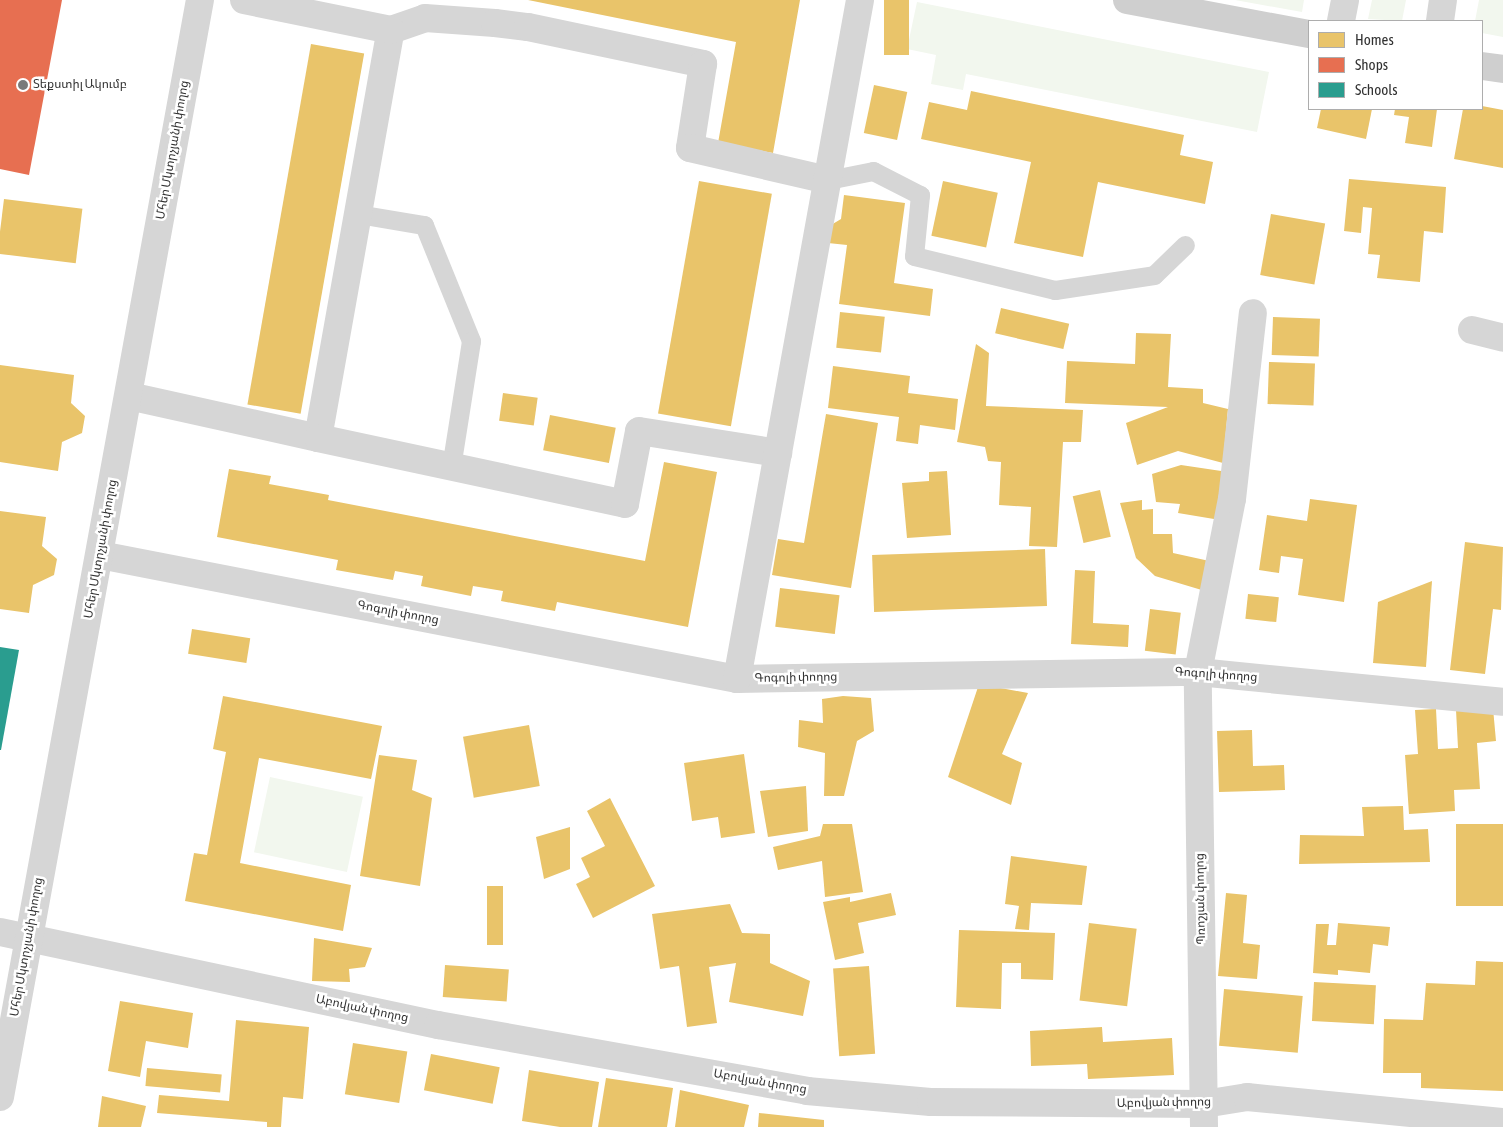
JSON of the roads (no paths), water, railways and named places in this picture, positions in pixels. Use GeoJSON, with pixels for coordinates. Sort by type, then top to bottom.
{"type":"FeatureCollection","features":[{"type":"Feature","properties":{"kind":"street","name":"Մհեր Մկտրչյանի փողոց"},"geometry":{"type":"LineString","coordinates":[[0,1098],[200,0]]}},
{"type":"Feature","properties":{"kind":"street"},"geometry":{"type":"LineString","coordinates":[[244,0],[391,30],[425,18],[495,23],[556,32],[703,64],[690,148],[828,180]]}},
{"type":"Feature","properties":{"kind":"street"},"geometry":{"type":"LineString","coordinates":[[737,679],[860,0]]}},
{"type":"Feature","properties":{"kind":"street"},"geometry":{"type":"LineString","coordinates":[[1127,0],[1308,34]]}},
{"type":"Feature","properties":{"kind":"street"},"geometry":{"type":"LineString","coordinates":[[1341,20],[1345,0]]}},
{"type":"Feature","properties":{"kind":"street"},"geometry":{"type":"LineString","coordinates":[[1440,20],[1443,0]]}},
{"type":"Feature","properties":{"kind":"street"},"geometry":{"type":"LineString","coordinates":[[318,438],[391,30]]}},
{"type":"Feature","properties":{"kind":"street"},"geometry":{"type":"LineString","coordinates":[[1483,66],[1503,70]]}},
{"type":"Feature","properties":{"kind":"street","name":"Պռոշյան փողոց"},"geometry":{"type":"LineString","coordinates":[[1204,1116],[1198,672],[1232,499],[1253,313]]}},
{"type":"Feature","properties":{"kind":"street"},"geometry":{"type":"LineString","coordinates":[[1472,330],[1503,338]]}},
{"type":"Feature","properties":{"kind":"street"},"geometry":{"type":"LineString","coordinates":[[129,396],[625,504],[639,431],[778,453]]}},
{"type":"Feature","properties":{"kind":"street","name":"Գոգոլի փողոց"},"geometry":{"type":"LineString","coordinates":[[100,555],[737,679],[1198,672],[1503,702]]}},
{"type":"Feature","properties":{"kind":"street","name":"Աբովյան փողոց"},"geometry":{"type":"LineString","coordinates":[[0,932],[438,1025],[807,1091],[931,1102],[1204,1116],[1247,1097],[1503,1122]]}},
{"type":"Feature","properties":{"kind":"lane"},"geometry":{"type":"LineString","coordinates":[[828,180],[873,171],[920,195],[914,256],[1055,290],[1154,275],[1185,245]]}},
{"type":"Feature","properties":{"kind":"lane"},"geometry":{"type":"LineString","coordinates":[[358,214],[424,225],[471,341],[451,467]]}},
{"type":"Feature","properties":{"kind":"place","name":"Տեքստիլ Ակումբ"},"geometry":{"type":"Point","coordinates":[23,85]}}]}
